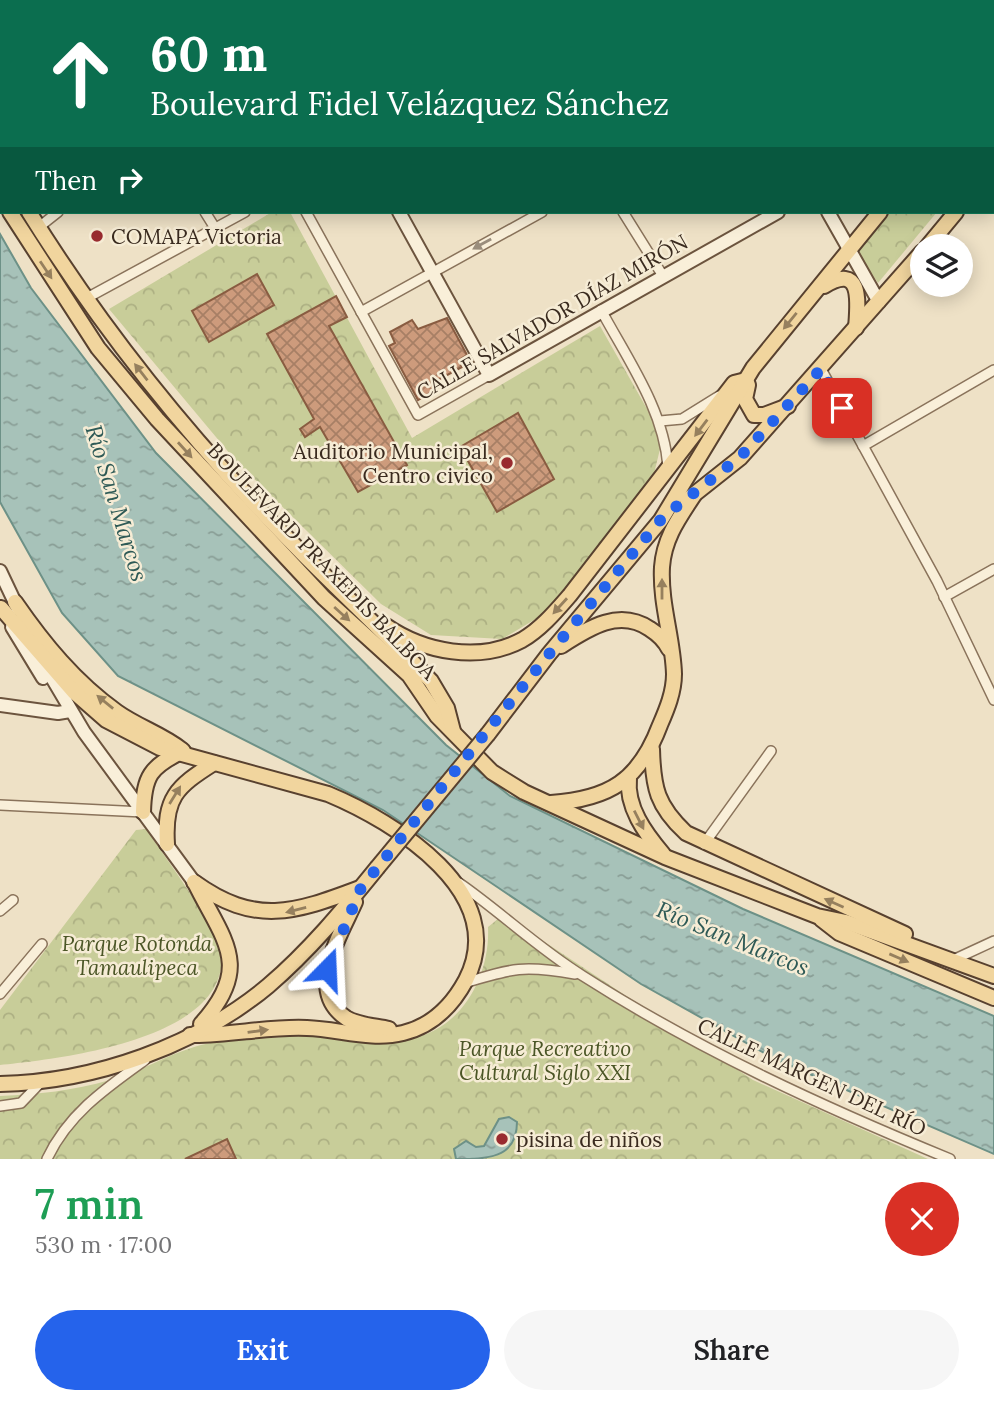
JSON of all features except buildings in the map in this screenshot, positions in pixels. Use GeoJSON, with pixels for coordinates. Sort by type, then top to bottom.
{"type":"FeatureCollection","features":[{"type":"Feature","properties":{"kind":"main road","name":"BOULEVARD PRAXEDIS BALBOA"},"geometry":{"type":"LineString","coordinates":[[11,214],[99,348],[165,428],[324,598],[409,675],[455,736],[492,772],[550,803],[665,857],[817,916],[846,922],[994,976]]}},
{"type":"Feature","properties":{"kind":"main road","name":"BOULEVARD PRAXEDIS BALBOA"},"geometry":{"type":"LineString","coordinates":[[30,214],[85,299],[178,416],[294,545],[365,611],[432,681],[447,708],[455,736]]}},
{"type":"Feature","properties":{"kind":"main road"},"geometry":{"type":"LineString","coordinates":[[0,1084],[43,1080],[99,1069],[163,1048],[247,1002],[282,974],[319,937],[361,888],[663,517],[746,380],[878,214]]}},
{"type":"Feature","properties":{"kind":"main road"},"geometry":{"type":"LineString","coordinates":[[938,234],[954,214]]}},
{"type":"Feature","properties":{"kind":"main road"},"geometry":{"type":"LineString","coordinates":[[663,517],[740,457],[910,266]]}},
{"type":"Feature","properties":{"kind":"main road"},"geometry":{"type":"LineString","coordinates":[[814,293],[836,279],[853,283],[859,296],[856,328]]}},
{"type":"Feature","properties":{"kind":"main road"},"geometry":{"type":"LineString","coordinates":[[365,611],[414,642],[443,651],[486,650],[521,640],[562,604],[734,383],[746,380]]}},
{"type":"Feature","properties":{"kind":"main road"},"geometry":{"type":"LineString","coordinates":[[746,380],[748,385],[745,400],[754,415],[764,415],[788,406]]}},
{"type":"Feature","properties":{"kind":"main road"},"geometry":{"type":"LineString","coordinates":[[165,428],[178,416]]}},
{"type":"Feature","properties":{"kind":"main road"},"geometry":{"type":"LineString","coordinates":[[550,803],[594,797],[629,778],[652,746],[669,702],[674,677],[673,656],[662,603],[662,566],[667,537],[694,495]]}},
{"type":"Feature","properties":{"kind":"main road"},"geometry":{"type":"LineString","coordinates":[[5,600],[36,649],[74,692],[106,720],[160,748],[183,751],[214,763],[328,793],[351,803],[423,851],[455,880],[470,904],[477,931],[476,951],[464,983],[442,1014],[404,1033],[380,1037],[309,1028],[278,1028],[220,1035],[190,1035]]}},
{"type":"Feature","properties":{"kind":"main road"},"geometry":{"type":"LineString","coordinates":[[5,600],[73,676],[118,713],[166,738],[183,751]]}},
{"type":"Feature","properties":{"kind":"main road"},"geometry":{"type":"LineString","coordinates":[[549,654],[586,630],[604,622],[624,619],[638,621],[654,631],[667,644],[673,656]]}},
{"type":"Feature","properties":{"kind":"main road"},"geometry":{"type":"LineString","coordinates":[[652,746],[656,792],[667,816],[686,834],[917,940],[946,958]]}},
{"type":"Feature","properties":{"kind":"main road"},"geometry":{"type":"LineString","coordinates":[[143,812],[144,789],[149,776],[161,762],[183,751]]}},
{"type":"Feature","properties":{"kind":"main road"},"geometry":{"type":"LineString","coordinates":[[167,844],[166,814],[174,796],[182,785],[214,763]]}},
{"type":"Feature","properties":{"kind":"main road"},"geometry":{"type":"LineString","coordinates":[[629,778],[628,789],[638,820],[665,857]]}},
{"type":"Feature","properties":{"kind":"main road"},"geometry":{"type":"LineString","coordinates":[[194,882],[235,906],[260,912],[285,913],[361,888]]}},
{"type":"Feature","properties":{"kind":"main road"},"geometry":{"type":"LineString","coordinates":[[190,1035],[217,1004],[230,967],[225,936],[194,882]]}},
{"type":"Feature","properties":{"kind":"main road"},"geometry":{"type":"LineString","coordinates":[[361,888],[327,969],[329,995],[345,1017],[404,1033]]}},
{"type":"Feature","properties":{"kind":"main road","name":"BOULEVARD PRAXEDIS BALBOA"},"geometry":{"type":"LineString","coordinates":[[817,916],[839,933],[994,998]]}},
{"type":"Feature","properties":{"kind":"street"},"geometry":{"type":"LineString","coordinates":[[39,227],[55,214]]}},
{"type":"Feature","properties":{"kind":"street"},"geometry":{"type":"LineString","coordinates":[[206,214],[215,228]]}},
{"type":"Feature","properties":{"kind":"street"},"geometry":{"type":"LineString","coordinates":[[85,299],[242,214]]}},
{"type":"Feature","properties":{"kind":"street"},"geometry":{"type":"LineString","coordinates":[[307,214],[361,312],[538,214]]}},
{"type":"Feature","properties":{"kind":"street"},"geometry":{"type":"LineString","coordinates":[[400,214],[489,375]]}},
{"type":"Feature","properties":{"kind":"street"},"geometry":{"type":"LineString","coordinates":[[624,214],[663,276]]}},
{"type":"Feature","properties":{"kind":"street","name":"CALLE SALVADOR DÍAZ MIRÓN"},"geometry":{"type":"LineString","coordinates":[[361,312],[418,415],[774,214]]}},
{"type":"Feature","properties":{"kind":"street"},"geometry":{"type":"LineString","coordinates":[[829,214],[879,302]]}},
{"type":"Feature","properties":{"kind":"street"},"geometry":{"type":"LineString","coordinates":[[601,310],[660,421],[667,444],[668,471]]}},
{"type":"Feature","properties":{"kind":"street"},"geometry":{"type":"LineString","coordinates":[[821,369],[944,597],[994,700]]}},
{"type":"Feature","properties":{"kind":"street"},"geometry":{"type":"LineString","coordinates":[[863,446],[994,370]]}},
{"type":"Feature","properties":{"kind":"street"},"geometry":{"type":"LineString","coordinates":[[660,421],[682,419],[730,390]]}},
{"type":"Feature","properties":{"kind":"street"},"geometry":{"type":"LineString","coordinates":[[944,597],[994,569]]}},
{"type":"Feature","properties":{"kind":"street"},"geometry":{"type":"LineString","coordinates":[[0,570],[5,600],[68,712],[194,882]]}},
{"type":"Feature","properties":{"kind":"street"},"geometry":{"type":"LineString","coordinates":[[36,649],[68,712]]}},
{"type":"Feature","properties":{"kind":"street"},"geometry":{"type":"LineString","coordinates":[[0,705],[68,712]]}},
{"type":"Feature","properties":{"kind":"street"},"geometry":{"type":"LineString","coordinates":[[705,844],[771,751]]}},
{"type":"Feature","properties":{"kind":"street"},"geometry":{"type":"LineString","coordinates":[[0,805],[143,812]]}},
{"type":"Feature","properties":{"kind":"street","name":"CALLE MARGEN DEL RÍO"},"geometry":{"type":"LineString","coordinates":[[455,880],[580,975],[692,1042],[860,1122],[950,1159]]}},
{"type":"Feature","properties":{"kind":"street"},"geometry":{"type":"LineString","coordinates":[[0,911],[13,900]]}},
{"type":"Feature","properties":{"kind":"street"},"geometry":{"type":"LineString","coordinates":[[946,958],[994,941]]}},
{"type":"Feature","properties":{"kind":"street"},"geometry":{"type":"LineString","coordinates":[[0,994],[42,944]]}},
{"type":"Feature","properties":{"kind":"street"},"geometry":{"type":"LineString","coordinates":[[464,983],[514,968],[539,967],[580,975]]}},
{"type":"Feature","properties":{"kind":"street"},"geometry":{"type":"LineString","coordinates":[[47,1159],[67,1126],[92,1097],[163,1048]]}},
{"type":"Feature","properties":{"kind":"street"},"geometry":{"type":"LineString","coordinates":[[0,1105],[21,1103],[43,1080]]}},
{"type":"Feature","properties":{"kind":"green space"},"geometry":{"type":"Polygon","coordinates":[[[269,214],[291,214],[412,438],[600,326],[659,430],[660,449],[652,482],[590,565],[539,617],[502,639],[431,635],[381,604],[236,461],[109,309],[269,214]]]}},
{"type":"Feature","properties":{"kind":"green space"},"geometry":{"type":"Polygon","coordinates":[[[886,214],[935,214],[919,234],[910,234],[910,244],[878,283],[857,252],[886,214]]]}},
{"type":"Feature","properties":{"kind":"green space","name":"Parque Rotonda Tamaulipeca"},"geometry":{"type":"Polygon","coordinates":[[[146,829],[210,925],[221,951],[217,981],[200,1005],[172,1024],[138,1039],[62,1057],[0,1065],[0,1010],[136,830],[146,829]]]}},
{"type":"Feature","properties":{"kind":"green space","name":"Parque Recreativo Cultural Siglo XXI"},"geometry":{"type":"Polygon","coordinates":[[[498,919],[513,921],[753,1080],[928,1159],[0,1159],[0,1096],[96,1084],[121,1077],[183,1051],[217,1042],[318,1035],[385,1041],[418,1037],[435,1030],[459,1011],[476,986],[486,957],[488,927],[498,919]]]}},
{"type":"Feature","properties":{"kind":"water","name":"Río San Marcos"},"geometry":{"type":"Polygon","coordinates":[[[0,234],[31,288],[156,453],[446,745],[510,796],[743,909],[994,1016],[994,1154],[775,1059],[641,984],[383,810],[118,676],[62,613],[0,502],[0,234]]]}},
{"type":"Feature","properties":{"kind":"water","name":"pisina de niños"},"geometry":{"type":"Polygon","coordinates":[[[509,1117],[517,1122],[516,1134],[506,1150],[488,1157],[456,1159],[454,1149],[466,1141],[476,1147],[484,1146],[499,1119],[509,1117]]]}},
{"type":"Feature","properties":{"kind":"place","name":"COMAPA Victoria"},"geometry":{"type":"Point","coordinates":[97,236]}},
{"type":"Feature","properties":{"kind":"place","name":"Auditorio Municipal, Centro civico"},"geometry":{"type":"Point","coordinates":[507,463]}},
{"type":"Feature","properties":{"kind":"place","name":"pisina de niños"},"geometry":{"type":"Point","coordinates":[502,1139]}},
{"type":"Feature","properties":{"kind":"route"},"geometry":{"type":"LineString","coordinates":[[327,969],[361,888],[663,517],[740,457],[821,369],[842,408]]}}]}
